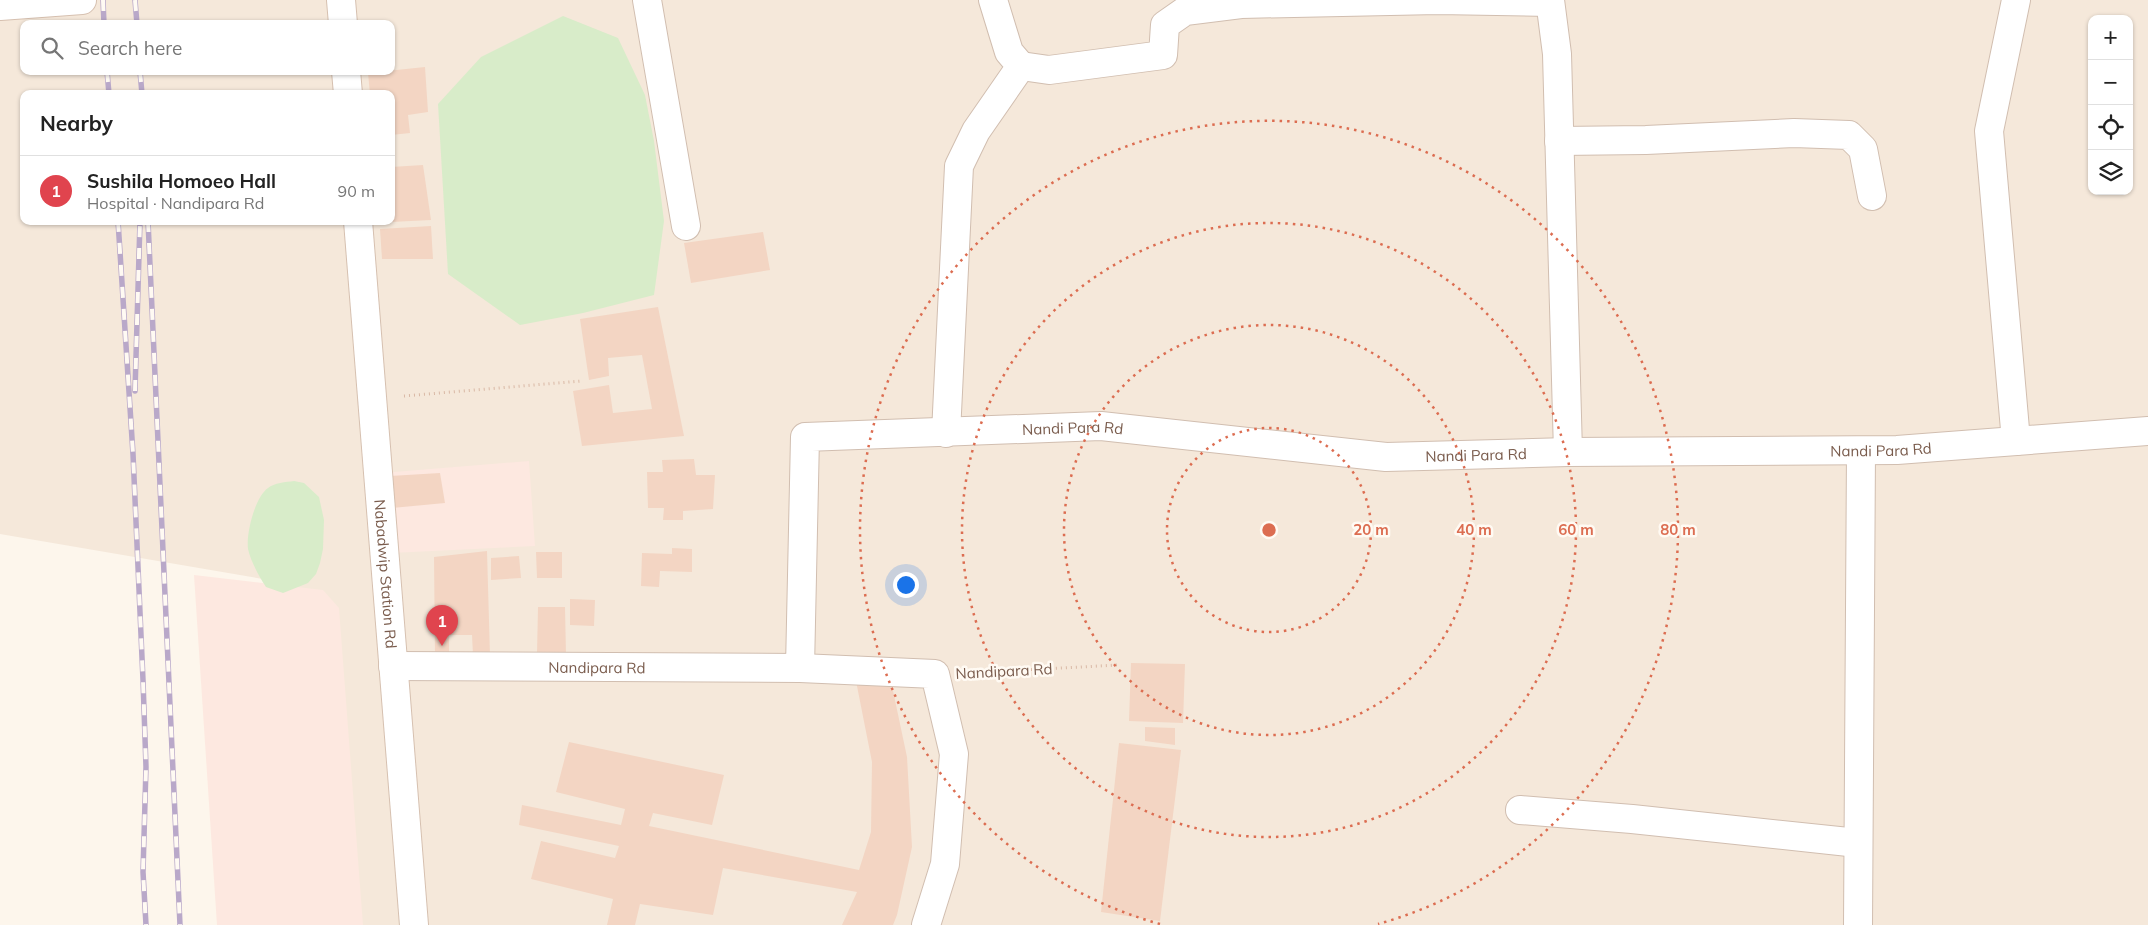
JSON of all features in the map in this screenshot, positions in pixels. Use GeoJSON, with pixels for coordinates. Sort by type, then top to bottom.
{"type":"FeatureCollection","features":[{"type":"Feature","properties":{"kind":"street"},"geometry":{"type":"LineString","coordinates":[[0,6],[82,0]]}},
{"type":"Feature","properties":{"kind":"street"},"geometry":{"type":"LineString","coordinates":[[341,0],[343,20]]}},
{"type":"Feature","properties":{"kind":"street"},"geometry":{"type":"LineString","coordinates":[[647,0],[686,226]]}},
{"type":"Feature","properties":{"kind":"street"},"geometry":{"type":"LineString","coordinates":[[993,0],[1008,52],[1021,66],[1049,70],[1163,56],[1165,26],[1186,11],[1232,6],[1438,0],[1550,1],[1557,54],[1568,452]]}},
{"type":"Feature","properties":{"kind":"street"},"geometry":{"type":"LineString","coordinates":[[2016,0],[1989,132],[2016,441]]}},
{"type":"Feature","properties":{"kind":"street"},"geometry":{"type":"LineString","coordinates":[[946,433],[959,166],[976,131],[1021,66]]}},
{"type":"Feature","properties":{"kind":"street"},"geometry":{"type":"LineString","coordinates":[[346,75],[348,90]]}},
{"type":"Feature","properties":{"kind":"street"},"geometry":{"type":"LineString","coordinates":[[1559,141],[1664,139],[1794,133],[1849,135],[1863,149],[1872,196]]}},
{"type":"Feature","properties":{"kind":"street","name":"Nabadwip Station Rd"},"geometry":{"type":"LineString","coordinates":[[358,225],[414,925]]}},
{"type":"Feature","properties":{"kind":"street","name":"Nandi Para Rd"},"geometry":{"type":"LineString","coordinates":[[800,668],[805,437],[1101,426],[1386,457],[1568,452],[1897,450],[2148,431]]}},
{"type":"Feature","properties":{"kind":"street"},"geometry":{"type":"LineString","coordinates":[[1858,925],[1861,450]]}},
{"type":"Feature","properties":{"kind":"street","name":"Nandipara Rd"},"geometry":{"type":"LineString","coordinates":[[393,666],[800,668],[935,674]]}},
{"type":"Feature","properties":{"kind":"street"},"geometry":{"type":"LineString","coordinates":[[926,925],[944,864],[954,754],[935,674]]}},
{"type":"Feature","properties":{"kind":"street"},"geometry":{"type":"LineString","coordinates":[[1520,810],[1632,819],[1858,844]]}},
{"type":"Feature","properties":{"kind":"path"},"geometry":{"type":"LineString","coordinates":[[396,396],[581,381]]}},
{"type":"Feature","properties":{"kind":"path","name":"Nandipara Rd"},"geometry":{"type":"LineString","coordinates":[[935,674],[1118,665]]}},
{"type":"Feature","properties":{"kind":"shaded area"},"geometry":{"type":"Polygon","coordinates":[[[0,0],[2148,0],[2148,925],[316,925],[286,583],[0,534],[0,0]]]}},
{"type":"Feature","properties":{"kind":"shaded area"},"geometry":{"type":"Polygon","coordinates":[[[529,461],[535,546],[391,553],[384,474],[529,461]]]}},
{"type":"Feature","properties":{"kind":"shaded area"},"geometry":{"type":"Polygon","coordinates":[[[194,575],[323,590],[339,608],[363,925],[217,925],[194,575]]]}},
{"type":"Feature","properties":{"kind":"green space"},"geometry":{"type":"Polygon","coordinates":[[[563,16],[618,38],[645,95],[654,141],[664,221],[654,295],[583,313],[520,325],[448,274],[438,104],[481,57],[563,16]]]}},
{"type":"Feature","properties":{"kind":"green space"},"geometry":{"type":"Polygon","coordinates":[[[294,481],[304,483],[319,497],[324,520],[323,549],[316,574],[308,583],[283,593],[266,587],[249,554],[248,534],[255,507],[263,493],[273,485],[294,481]]]}},
{"type":"Feature","properties":{"kind":"building"},"geometry":{"type":"Polygon","coordinates":[[[425,67],[428,112],[408,115],[410,133],[395,135],[395,90],[370,90],[368,75],[395,75],[395,70],[425,67]]]}},
{"type":"Feature","properties":{"kind":"building"},"geometry":{"type":"Polygon","coordinates":[[[423,165],[431,220],[395,222],[395,167],[423,165]]]}},
{"type":"Feature","properties":{"kind":"building"},"geometry":{"type":"Polygon","coordinates":[[[431,226],[433,259],[382,259],[380,229],[431,226]]]}},
{"type":"Feature","properties":{"kind":"building"},"geometry":{"type":"Polygon","coordinates":[[[763,232],[770,270],[691,283],[684,243],[763,232]]]}},
{"type":"Feature","properties":{"kind":"building"},"geometry":{"type":"Polygon","coordinates":[[[658,307],[684,436],[582,446],[573,391],[609,385],[613,413],[652,409],[642,355],[608,358],[609,376],[589,380],[580,319],[658,307]]]}},
{"type":"Feature","properties":{"kind":"building"},"geometry":{"type":"Polygon","coordinates":[[[694,459],[696,475],[715,475],[713,509],[683,511],[683,520],[663,520],[664,508],[648,508],[647,472],[663,472],[662,460],[694,459]]]}},
{"type":"Feature","properties":{"kind":"building"},"geometry":{"type":"Polygon","coordinates":[[[440,473],[445,503],[392,508],[390,476],[440,473]]]}},
{"type":"Feature","properties":{"kind":"building"},"geometry":{"type":"Polygon","coordinates":[[[672,548],[692,549],[692,572],[660,571],[659,587],[641,586],[642,553],[672,554],[672,548]]]}},
{"type":"Feature","properties":{"kind":"building"},"geometry":{"type":"Polygon","coordinates":[[[487,551],[490,656],[473,655],[472,635],[449,635],[449,656],[435,656],[434,557],[487,551]]]}},
{"type":"Feature","properties":{"kind":"building"},"geometry":{"type":"Polygon","coordinates":[[[536,552],[562,552],[562,578],[537,578],[536,552]]]}},
{"type":"Feature","properties":{"kind":"building"},"geometry":{"type":"Polygon","coordinates":[[[519,556],[521,578],[491,580],[491,558],[519,556]]]}},
{"type":"Feature","properties":{"kind":"building"},"geometry":{"type":"Polygon","coordinates":[[[570,599],[595,600],[594,626],[570,625],[570,599]]]}},
{"type":"Feature","properties":{"kind":"building"},"geometry":{"type":"Polygon","coordinates":[[[538,607],[565,607],[566,655],[537,654],[538,607]]]}},
{"type":"Feature","properties":{"kind":"building"},"geometry":{"type":"Polygon","coordinates":[[[1131,663],[1185,664],[1183,723],[1129,721],[1131,663]]]}},
{"type":"Feature","properties":{"kind":"building"},"geometry":{"type":"Polygon","coordinates":[[[856,681],[892,686],[907,757],[912,847],[897,915],[893,925],[842,925],[857,892],[723,868],[713,915],[640,904],[635,925],[607,925],[613,899],[531,879],[541,841],[615,858],[619,846],[519,825],[522,805],[621,825],[625,809],[556,792],[569,742],[724,775],[712,825],[653,813],[649,826],[859,870],[871,832],[872,762],[856,681]]]}},
{"type":"Feature","properties":{"kind":"building"},"geometry":{"type":"Polygon","coordinates":[[[1145,727],[1175,728],[1175,745],[1145,741],[1145,727]]]}},
{"type":"Feature","properties":{"kind":"building"},"geometry":{"type":"Polygon","coordinates":[[[1119,743],[1181,750],[1160,921],[1101,912],[1119,743]]]}},
{"type":"Feature","properties":{"kind":"railway"},"geometry":{"type":"LineString","coordinates":[[103,0],[104,20]]}},
{"type":"Feature","properties":{"kind":"railway"},"geometry":{"type":"LineString","coordinates":[[135,0],[137,20]]}},
{"type":"Feature","properties":{"kind":"railway"},"geometry":{"type":"LineString","coordinates":[[107,75],[109,90]]}},
{"type":"Feature","properties":{"kind":"railway"},"geometry":{"type":"LineString","coordinates":[[140,75],[142,90]]}},
{"type":"Feature","properties":{"kind":"railway"},"geometry":{"type":"LineString","coordinates":[[118,225],[133,454],[143,680],[146,767],[143,872],[146,925]]}},
{"type":"Feature","properties":{"kind":"railway"},"geometry":{"type":"LineString","coordinates":[[135,391],[140,225]]}},
{"type":"Feature","properties":{"kind":"railway"},"geometry":{"type":"LineString","coordinates":[[148,225],[180,925]]}},
{"type":"Feature","properties":{"kind":"place","name":"Sushila Homoeo Hall"},"geometry":{"type":"Point","coordinates":[442,646]}}]}
